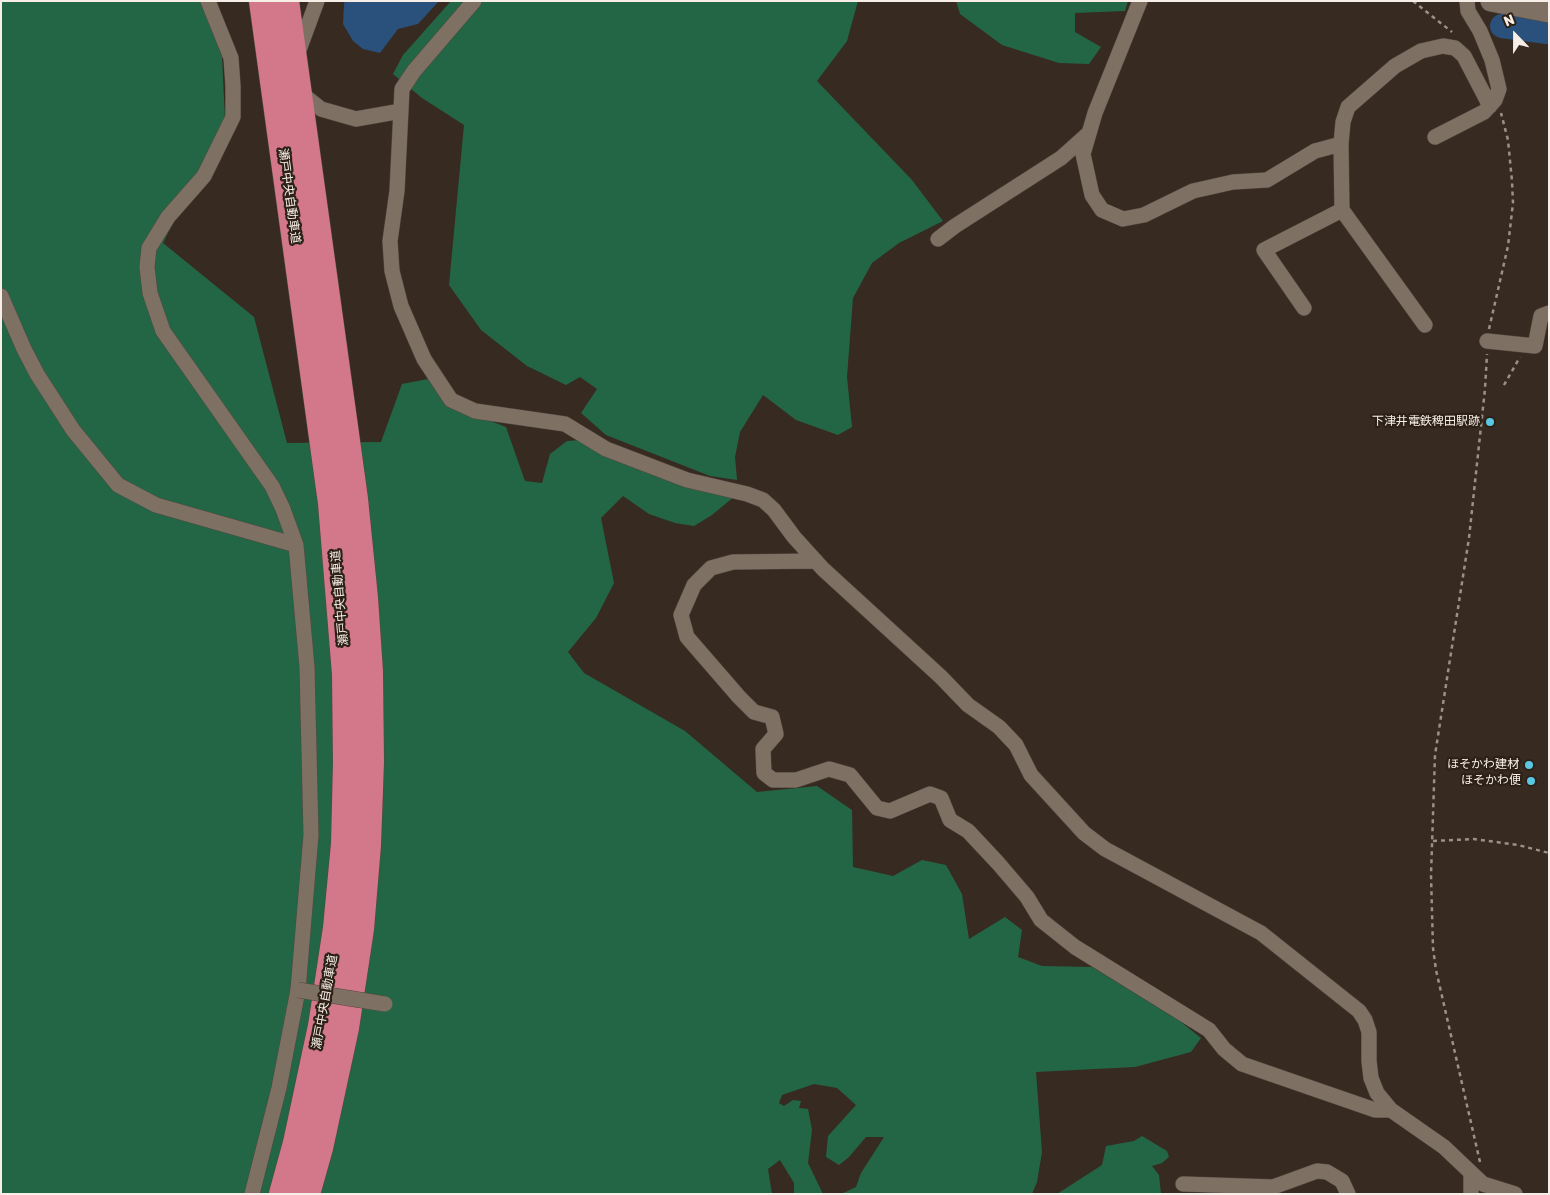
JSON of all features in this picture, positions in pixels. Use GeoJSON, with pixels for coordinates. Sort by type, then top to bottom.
{"type":"FeatureCollection","features":[{"type":"Feature","properties":{"kind":"highway","name":"瀬戸中央自動車道"},"geometry":{"type":"LineString","coordinates":[[262,1],[343,501],[364,598],[369,672],[370,762],[366,854],[360,929],[345,1028],[319,1148],[306,1194]]}},
{"type":"Feature","properties":{"kind":"highway","name":"瀬戸中央自動車道"},"geometry":{"type":"LineString","coordinates":[[283,1194],[298,1143],[322,1026],[337,928],[345,844],[347,763],[346,674],[341,601],[343,501],[285,1]]}},
{"type":"Feature","properties":{"kind":"main road"},"geometry":{"type":"LineString","coordinates":[[1491,1],[1549,12]]}},
{"type":"Feature","properties":{"kind":"street"},"geometry":{"type":"LineString","coordinates":[[208,1],[230,58],[234,86],[233,117],[204,176],[168,217],[149,248],[147,267],[150,293],[164,330],[272,486],[283,509],[296,545],[306,667],[311,835],[298,990],[278,1088],[252,1194]]}},
{"type":"Feature","properties":{"kind":"street"},"geometry":{"type":"LineString","coordinates":[[317,1],[298,50],[297,74],[306,97],[321,109],[356,119],[401,111]]}},
{"type":"Feature","properties":{"kind":"street"},"geometry":{"type":"LineString","coordinates":[[474,1],[414,71],[402,89],[397,191],[390,241],[392,271],[401,306],[424,359],[451,400],[475,412],[565,424],[606,449],[687,480],[747,494],[763,500],[774,510],[794,537],[816,561],[941,677],[968,706],[999,728],[1016,745],[1031,775],[1084,833],[1105,849],[1262,933],[1359,1011],[1365,1020],[1369,1032],[1371,1078],[1377,1093],[1391,1110],[1444,1147],[1483,1184],[1515,1194]]}},
{"type":"Feature","properties":{"kind":"street"},"geometry":{"type":"LineString","coordinates":[[1140,1],[1095,113],[1083,154],[1092,195],[1102,210],[1123,219],[1144,215],[1193,191],[1233,182],[1267,180],[1315,152],[1341,144]]}},
{"type":"Feature","properties":{"kind":"street"},"geometry":{"type":"LineString","coordinates":[[1435,137],[1484,112],[1493,103],[1499,89],[1498,80],[1486,44],[1468,11],[1467,1]]}},
{"type":"Feature","properties":{"kind":"street"},"geometry":{"type":"LineString","coordinates":[[1425,325],[1342,210],[1341,144],[1343,122],[1348,107],[1395,66],[1420,51],[1442,46],[1455,48],[1464,56],[1493,103]]}},
{"type":"Feature","properties":{"kind":"street"},"geometry":{"type":"LineString","coordinates":[[938,239],[955,226],[1062,158],[1089,133]]}},
{"type":"Feature","properties":{"kind":"street"},"geometry":{"type":"LineString","coordinates":[[1304,308],[1264,250],[1342,210]]}},
{"type":"Feature","properties":{"kind":"street"},"geometry":{"type":"LineString","coordinates":[[1,296],[37,374],[73,430],[118,485],[156,505],[296,545]]}},
{"type":"Feature","properties":{"kind":"street"},"geometry":{"type":"LineString","coordinates":[[1488,341],[1535,346],[1541,316],[1549,313]]}},
{"type":"Feature","properties":{"kind":"street"},"geometry":{"type":"LineString","coordinates":[[816,561],[733,562],[711,568],[694,585],[681,615],[687,637],[739,697],[754,712],[772,717],[776,734],[763,749],[764,773],[773,780],[796,780],[829,769],[850,774],[877,808],[890,811],[930,794],[941,798],[950,820],[968,831],[998,863],[1027,898],[1041,920],[1075,947],[1208,1030],[1224,1049],[1242,1064],[1375,1110],[1391,1110]]}},
{"type":"Feature","properties":{"kind":"street"},"geometry":{"type":"LineString","coordinates":[[298,990],[385,1004]]}},
{"type":"Feature","properties":{"kind":"street"},"geometry":{"type":"LineString","coordinates":[[1183,1184],[1273,1187],[1317,1171],[1327,1172],[1342,1181],[1348,1194]]}},
{"type":"Feature","properties":{"kind":"street"},"geometry":{"type":"LineString","coordinates":[[1471,1174],[1471,1194]]}},
{"type":"Feature","properties":{"kind":"path"},"geometry":{"type":"LineString","coordinates":[[1413,1],[1455,35]]}},
{"type":"Feature","properties":{"kind":"path"},"geometry":{"type":"LineString","coordinates":[[1483,1184],[1473,1127],[1453,1049],[1435,962],[1431,892],[1436,755],[1469,538],[1485,389],[1488,341],[1508,246],[1513,203],[1508,140],[1493,103]]}},
{"type":"Feature","properties":{"kind":"path"},"geometry":{"type":"LineString","coordinates":[[1504,385],[1527,345]]}},
{"type":"Feature","properties":{"kind":"path"},"geometry":{"type":"LineString","coordinates":[[1433,841],[1474,839],[1518,845],[1549,853]]}},
{"type":"Feature","properties":{"kind":"green space"},"geometry":{"type":"Polygon","coordinates":[[[1,1],[201,1],[222,57],[225,119],[163,243],[254,317],[287,443],[381,442],[402,384],[428,379],[447,404],[506,427],[525,481],[542,483],[550,454],[567,441],[580,440],[735,496],[712,515],[694,526],[675,523],[649,514],[623,496],[601,518],[614,583],[596,618],[568,652],[584,673],[685,731],[757,792],[817,786],[852,810],[853,867],[893,876],[922,860],[946,865],[962,894],[969,939],[1005,917],[1022,930],[1018,957],[1042,966],[1092,967],[1181,1022],[1201,1038],[1191,1052],[1135,1067],[1036,1072],[1042,1152],[1037,1182],[1032,1194],[841,1194],[856,1187],[861,1173],[884,1137],[866,1137],[849,1157],[839,1165],[826,1157],[828,1136],[856,1105],[837,1088],[814,1084],[782,1095],[779,1103],[784,1106],[793,1100],[801,1101],[799,1108],[808,1109],[812,1130],[808,1163],[823,1194],[794,1194],[794,1183],[780,1160],[768,1169],[772,1194],[1,1194],[1,1]]]}},
{"type":"Feature","properties":{"kind":"green space"},"geometry":{"type":"Polygon","coordinates":[[[451,1],[858,1],[847,41],[817,81],[912,180],[943,221],[899,243],[872,263],[853,298],[847,377],[852,427],[838,435],[796,420],[763,395],[740,432],[735,457],[737,480],[710,476],[606,435],[581,413],[597,389],[580,377],[566,385],[527,366],[481,330],[449,285],[464,125],[422,98],[393,74],[403,55],[451,1]]]}},
{"type":"Feature","properties":{"kind":"green space"},"geometry":{"type":"Polygon","coordinates":[[[956,1],[1128,1],[1125,11],[1075,13],[1075,32],[1101,47],[1089,64],[1059,63],[1002,45],[960,14],[956,1]]]}},
{"type":"Feature","properties":{"kind":"green space"},"geometry":{"type":"Polygon","coordinates":[[[1142,1136],[1167,1151],[1169,1157],[1162,1163],[1152,1166],[1159,1175],[1161,1194],[1057,1194],[1102,1165],[1106,1146],[1134,1141],[1142,1136]]]}},
{"type":"Feature","properties":{"kind":"water"},"geometry":{"type":"Polygon","coordinates":[[[345,1],[439,1],[418,24],[398,29],[380,53],[363,49],[353,41],[343,24],[345,1]]]}},
{"type":"Feature","properties":{"kind":"waterway"},"geometry":{"type":"LineString","coordinates":[[1502,26],[1547,32]]}},
{"type":"Feature","properties":{"kind":"place","name":"下津井電鉄稗田駅跡"},"geometry":{"type":"Point","coordinates":[1490,422]}},
{"type":"Feature","properties":{"kind":"place","name":"ほそかわ建材"},"geometry":{"type":"Point","coordinates":[1529,765]}},
{"type":"Feature","properties":{"kind":"place","name":"ほそかわ便"},"geometry":{"type":"Point","coordinates":[1531,781]}}]}
